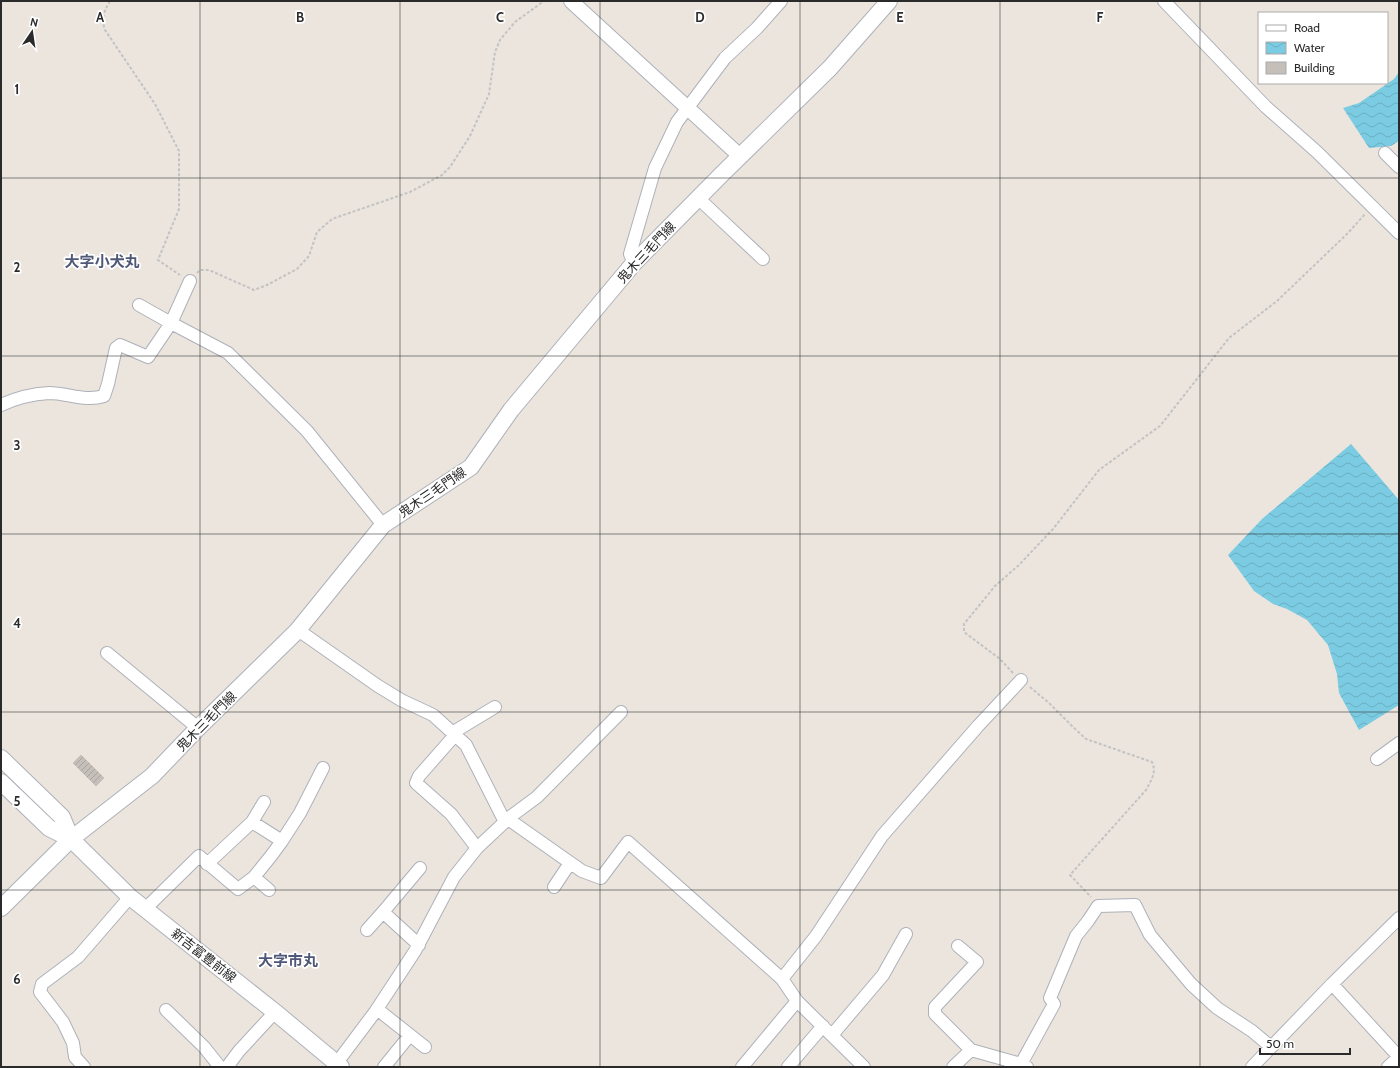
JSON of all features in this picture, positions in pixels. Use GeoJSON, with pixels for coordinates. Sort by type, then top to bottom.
{"type":"FeatureCollection","features":[{"type":"Feature","properties":{"kind":"main road","name":"鬼木三毛門線"},"geometry":{"type":"LineString","coordinates":[[1,908],[71,839],[152,776],[198,728],[298,630],[384,525],[471,467],[511,410],[634,263],[830,68],[889,1]]}},
{"type":"Feature","properties":{"kind":"main road","name":"新吉富豊前線"},"geometry":{"type":"LineString","coordinates":[[1,758],[62,817],[71,839]]}},
{"type":"Feature","properties":{"kind":"main road","name":"新吉富豊前線"},"geometry":{"type":"LineString","coordinates":[[1,782],[49,828],[71,839],[130,897],[275,1012],[338,1065]]}},
{"type":"Feature","properties":{"kind":"street"},"geometry":{"type":"LineString","coordinates":[[571,1],[740,156]]}},
{"type":"Feature","properties":{"kind":"street"},"geometry":{"type":"LineString","coordinates":[[634,263],[630,254],[655,168],[678,122],[725,58],[757,28],[781,1]]}},
{"type":"Feature","properties":{"kind":"street"},"geometry":{"type":"LineString","coordinates":[[1164,1],[1266,107],[1317,152],[1399,233]]}},
{"type":"Feature","properties":{"kind":"street"},"geometry":{"type":"LineString","coordinates":[[1386,153],[1399,166]]}},
{"type":"Feature","properties":{"kind":"street"},"geometry":{"type":"LineString","coordinates":[[698,198],[763,258]]}},
{"type":"Feature","properties":{"kind":"street"},"geometry":{"type":"LineString","coordinates":[[1,405],[21,398],[49,393],[89,399],[104,396],[116,348],[120,345],[148,357],[171,323],[190,281]]}},
{"type":"Feature","properties":{"kind":"street"},"geometry":{"type":"LineString","coordinates":[[140,305],[228,353],[306,431],[384,525]]}},
{"type":"Feature","properties":{"kind":"street"},"geometry":{"type":"LineString","coordinates":[[298,630],[378,686],[401,700],[433,715],[466,745],[507,821],[582,871],[601,878],[628,842],[782,979],[797,1001],[864,1067]]}},
{"type":"Feature","properties":{"kind":"street"},"geometry":{"type":"LineString","coordinates":[[107,653],[198,728]]}},
{"type":"Feature","properties":{"kind":"street"},"geometry":{"type":"LineString","coordinates":[[782,979],[816,936],[882,836],[978,726],[1021,680]]}},
{"type":"Feature","properties":{"kind":"street"},"geometry":{"type":"LineString","coordinates":[[477,848],[451,814],[416,783],[419,776],[454,734],[496,707]]}},
{"type":"Feature","properties":{"kind":"street"},"geometry":{"type":"LineString","coordinates":[[338,1065],[419,945],[454,877],[477,848],[536,797],[621,712]]}},
{"type":"Feature","properties":{"kind":"street"},"geometry":{"type":"LineString","coordinates":[[1377,759],[1399,743]]}},
{"type":"Feature","properties":{"kind":"street"},"geometry":{"type":"LineString","coordinates":[[145,909],[199,856],[238,889],[254,877],[282,841],[300,813],[323,768]]}},
{"type":"Feature","properties":{"kind":"street"},"geometry":{"type":"LineString","coordinates":[[207,864],[252,822],[264,802]]}},
{"type":"Feature","properties":{"kind":"street"},"geometry":{"type":"LineString","coordinates":[[252,822],[282,841]]}},
{"type":"Feature","properties":{"kind":"street"},"geometry":{"type":"LineString","coordinates":[[554,887],[570,863]]}},
{"type":"Feature","properties":{"kind":"street"},"geometry":{"type":"LineString","coordinates":[[367,930],[420,868]]}},
{"type":"Feature","properties":{"kind":"street"},"geometry":{"type":"LineString","coordinates":[[254,877],[269,890]]}},
{"type":"Feature","properties":{"kind":"street"},"geometry":{"type":"LineString","coordinates":[[84,1067],[75,1057],[73,1044],[63,1022],[40,992],[42,984],[78,957],[130,897]]}},
{"type":"Feature","properties":{"kind":"street"},"geometry":{"type":"LineString","coordinates":[[958,946],[977,962],[935,1007],[935,1014],[971,1050],[1024,1065],[1054,1004],[1050,998],[1076,936],[1098,906],[1135,905],[1150,935],[1191,984],[1216,1008],[1252,1031],[1271,1047]]}},
{"type":"Feature","properties":{"kind":"street"},"geometry":{"type":"LineString","coordinates":[[383,912],[419,945]]}},
{"type":"Feature","properties":{"kind":"street"},"geometry":{"type":"LineString","coordinates":[[1252,1067],[1332,984],[1399,918]]}},
{"type":"Feature","properties":{"kind":"street"},"geometry":{"type":"LineString","coordinates":[[832,1035],[882,975],[906,934]]}},
{"type":"Feature","properties":{"kind":"street"},"geometry":{"type":"LineString","coordinates":[[1332,984],[1399,1057],[1388,1067]]}},
{"type":"Feature","properties":{"kind":"street"},"geometry":{"type":"LineString","coordinates":[[742,1067],[797,1001]]}},
{"type":"Feature","properties":{"kind":"street"},"geometry":{"type":"LineString","coordinates":[[377,1009],[425,1047]]}},
{"type":"Feature","properties":{"kind":"street"},"geometry":{"type":"LineString","coordinates":[[166,1010],[204,1047],[220,1067]]}},
{"type":"Feature","properties":{"kind":"street"},"geometry":{"type":"LineString","coordinates":[[227,1067],[239,1051],[275,1012]]}},
{"type":"Feature","properties":{"kind":"street"},"geometry":{"type":"LineString","coordinates":[[794,1065],[823,1026]]}},
{"type":"Feature","properties":{"kind":"street"},"geometry":{"type":"LineString","coordinates":[[384,1067],[410,1035]]}},
{"type":"Feature","properties":{"kind":"street"},"geometry":{"type":"LineString","coordinates":[[953,1067],[971,1050]]}},
{"type":"Feature","properties":{"kind":"path"},"geometry":{"type":"LineString","coordinates":[[110,1],[103,16],[102,24],[155,104],[179,151],[179,209],[158,260],[190,281],[200,270],[209,270],[254,290],[267,285],[296,269],[305,261],[309,256],[318,232],[332,219],[410,192],[442,175],[450,167],[470,136],[480,116],[489,94],[495,52],[500,40],[519,19],[544,1]]}},
{"type":"Feature","properties":{"kind":"path"},"geometry":{"type":"LineString","coordinates":[[1098,906],[1070,875],[1146,790],[1155,773],[1154,766],[1152,762],[1086,739],[1000,659],[964,632],[964,624],[995,586],[1019,566],[1053,529],[1099,470],[1160,426],[1229,338],[1277,301],[1348,233],[1371,207]]}},
{"type":"Feature","properties":{"kind":"water"},"geometry":{"type":"Polygon","coordinates":[[[1399,72],[1399,141],[1391,146],[1369,148],[1343,108],[1359,103],[1394,79],[1399,72]]]}},
{"type":"Feature","properties":{"kind":"water"},"geometry":{"type":"Polygon","coordinates":[[[1351,444],[1399,500],[1399,705],[1359,730],[1339,693],[1337,674],[1328,645],[1307,620],[1287,609],[1273,604],[1254,591],[1228,555],[1262,519],[1351,444]]]}},
{"type":"Feature","properties":{"kind":"building"},"geometry":{"type":"Polygon","coordinates":[[[81,755],[104,778],[96,786],[73,763],[81,755]]]}},
{"type":"Feature","properties":{"kind":"district","name":"大字小犬丸"},"geometry":{"type":"Point","coordinates":[102,262]}},
{"type":"Feature","properties":{"kind":"district","name":"大字市丸"},"geometry":{"type":"Point","coordinates":[288,961]}}]}
